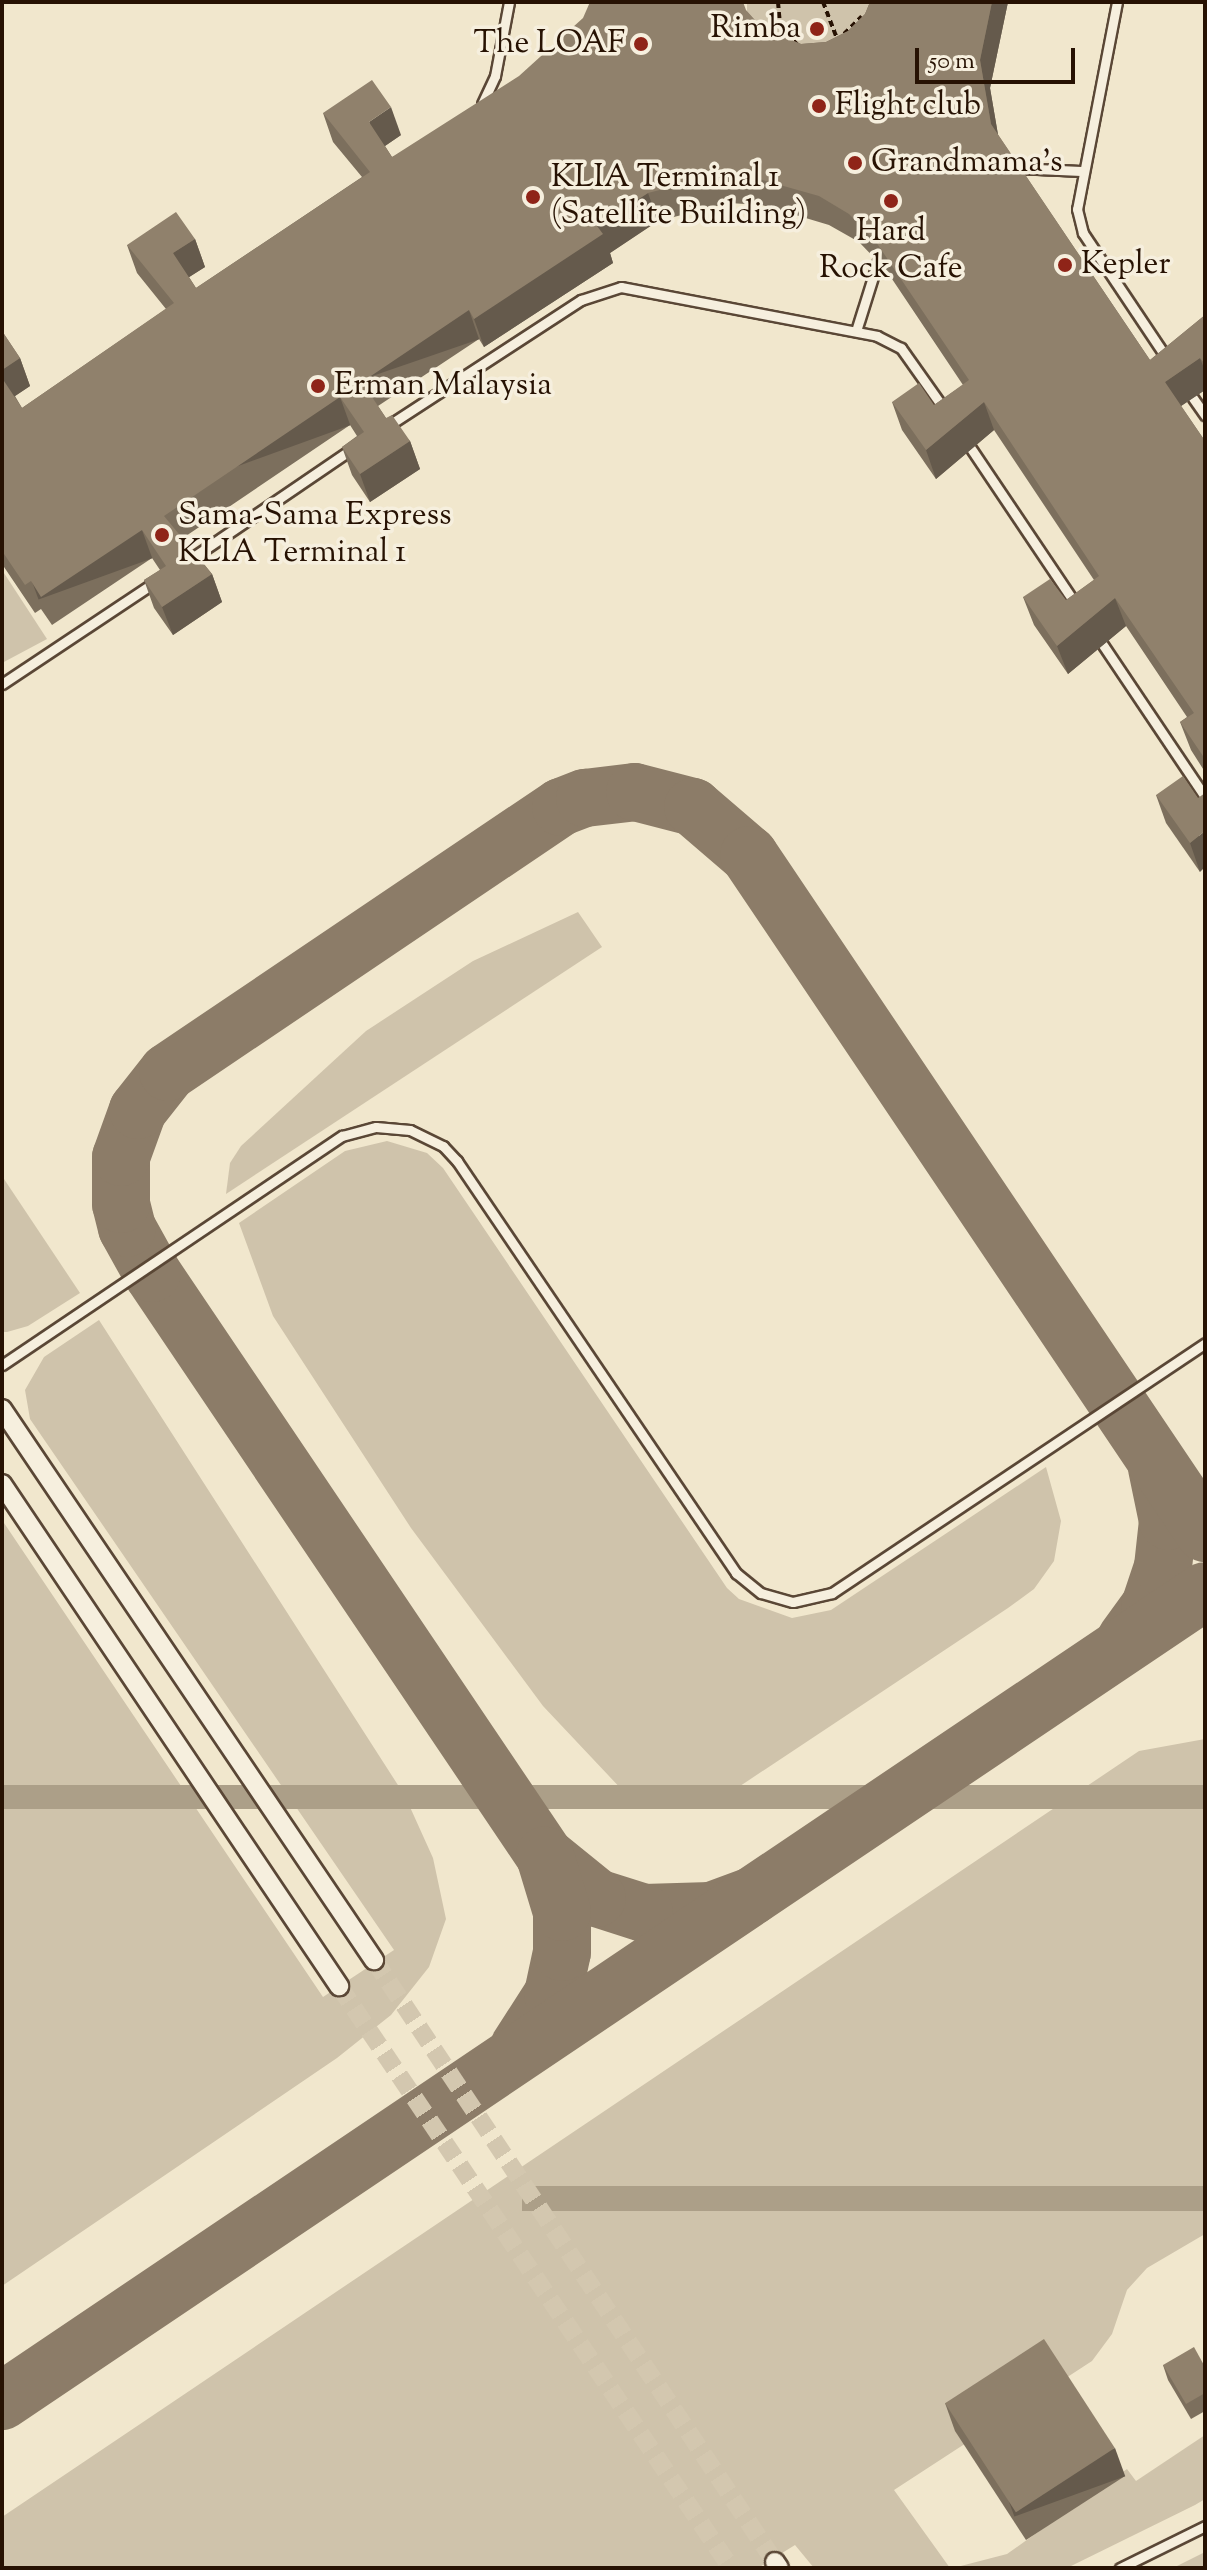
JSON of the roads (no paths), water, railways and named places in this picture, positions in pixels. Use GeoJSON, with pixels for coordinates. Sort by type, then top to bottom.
{"type":"FeatureCollection","features":[{"type":"Feature","properties":{"kind":"street"},"geometry":{"type":"LineString","coordinates":[[2,1409],[374,1960]]}},
{"type":"Feature","properties":{"kind":"street"},"geometry":{"type":"LineString","coordinates":[[2,1484],[339,1986]]}},
{"type":"Feature","properties":{"kind":"lane"},"geometry":{"type":"LineString","coordinates":[[474,112],[495,76],[509,2]]}},
{"type":"Feature","properties":{"kind":"lane"},"geometry":{"type":"LineString","coordinates":[[1117,2],[1077,209],[1083,233],[1179,375]]}},
{"type":"Feature","properties":{"kind":"lane"},"geometry":{"type":"LineString","coordinates":[[1014,168],[1082,171]]}},
{"type":"Feature","properties":{"kind":"lane"},"geometry":{"type":"LineString","coordinates":[[856,331],[878,261]]}},
{"type":"Feature","properties":{"kind":"lane"},"geometry":{"type":"LineString","coordinates":[[384,428],[600,290],[643,290],[856,331],[901,348],[955,425]]}},
{"type":"Feature","properties":{"kind":"lane"},"geometry":{"type":"LineString","coordinates":[[1193,398],[1205,415]]}},
{"type":"Feature","properties":{"kind":"lane"},"geometry":{"type":"LineString","coordinates":[[187,561],[362,443]]}},
{"type":"Feature","properties":{"kind":"lane"},"geometry":{"type":"LineString","coordinates":[[970,447],[1087,621]]}},
{"type":"Feature","properties":{"kind":"lane"},"geometry":{"type":"LineString","coordinates":[[2,684],[164,576]]}},
{"type":"Feature","properties":{"kind":"lane"},"geometry":{"type":"LineString","coordinates":[[1101,642],[1205,797]]}},
{"type":"Feature","properties":{"kind":"lane"},"geometry":{"type":"LineString","coordinates":[[2,1365],[342,1136],[376,1127],[410,1130],[443,1146],[457,1161],[736,1573],[761,1593],[793,1602],[832,1593],[1205,1343]]}},
{"type":"Feature","properties":{"kind":"lane"},"geometry":{"type":"LineString","coordinates":[[1120,2568],[1205,2526]]}},
{"type":"Feature","properties":{"kind":"tunnel"},"geometry":{"type":"LineString","coordinates":[[374,1960],[775,2562]]}},
{"type":"Feature","properties":{"kind":"tunnel"},"geometry":{"type":"LineString","coordinates":[[339,1986],[731,2568]]}},
{"type":"Feature","properties":{"kind":"place","name":"Rimba"},"geometry":{"type":"Point","coordinates":[817,29]}},
{"type":"Feature","properties":{"kind":"place","name":"The LOAF"},"geometry":{"type":"Point","coordinates":[641,44]}},
{"type":"Feature","properties":{"kind":"place","name":"Flight club"},"geometry":{"type":"Point","coordinates":[819,106]}},
{"type":"Feature","properties":{"kind":"place","name":"Grandmama’s"},"geometry":{"type":"Point","coordinates":[855,163]}},
{"type":"Feature","properties":{"kind":"place","name":"KLIA Terminal 1 (Satellite Building)"},"geometry":{"type":"Point","coordinates":[533,197]}},
{"type":"Feature","properties":{"kind":"place","name":"Hard Rock Cafe"},"geometry":{"type":"Point","coordinates":[891,201]}},
{"type":"Feature","properties":{"kind":"place","name":"Kepler"},"geometry":{"type":"Point","coordinates":[1065,265]}},
{"type":"Feature","properties":{"kind":"place","name":"Erman Malaysia"},"geometry":{"type":"Point","coordinates":[318,386]}},
{"type":"Feature","properties":{"kind":"place","name":"Sama-Sama Express KLIA Terminal 1"},"geometry":{"type":"Point","coordinates":[162,535]}}]}
